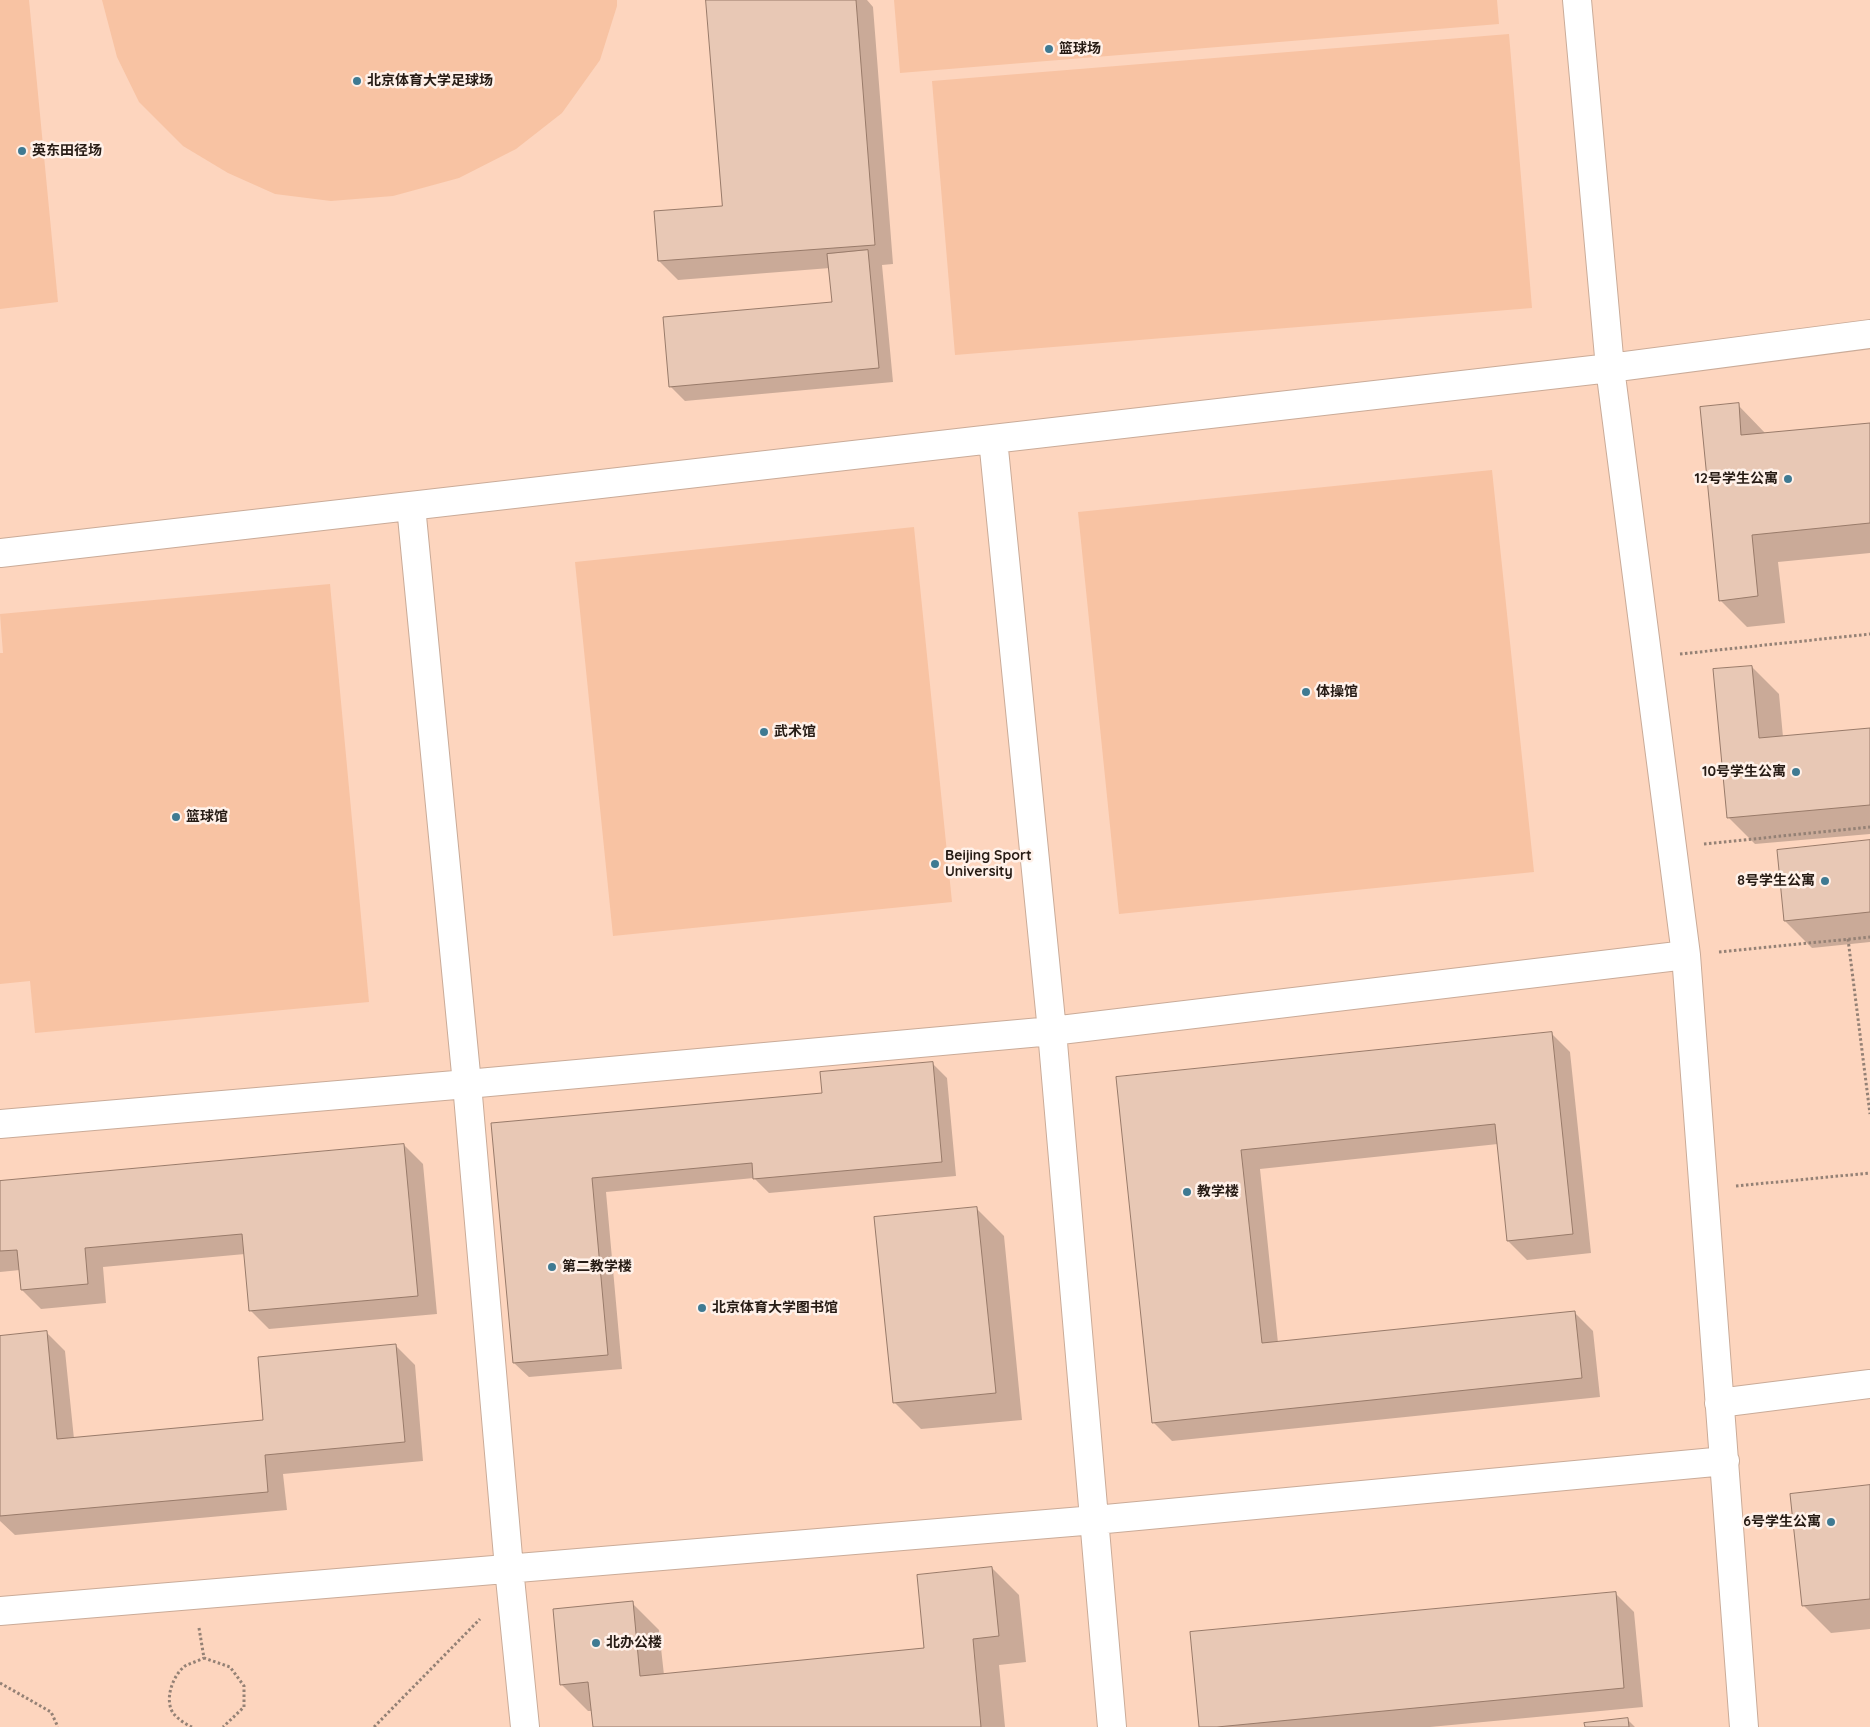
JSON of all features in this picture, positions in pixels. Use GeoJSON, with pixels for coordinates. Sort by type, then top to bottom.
{"type":"FeatureCollection","features":[{"type":"Feature","properties":{"kind":"lane"},"geometry":{"type":"LineString","coordinates":[[1577,0],[1610,368],[1686,955],[1744,1727]]}},
{"type":"Feature","properties":{"kind":"lane"},"geometry":{"type":"LineString","coordinates":[[0,553],[1610,368],[1870,334]]}},
{"type":"Feature","properties":{"kind":"lane"},"geometry":{"type":"LineString","coordinates":[[993,439],[1052,1031],[1112,1727]]}},
{"type":"Feature","properties":{"kind":"lane"},"geometry":{"type":"LineString","coordinates":[[411,506],[467,1084],[525,1727]]}},
{"type":"Feature","properties":{"kind":"lane"},"geometry":{"type":"LineString","coordinates":[[0,1124],[1052,1031],[1686,955]]}},
{"type":"Feature","properties":{"kind":"lane"},"geometry":{"type":"LineString","coordinates":[[1720,1403],[1870,1384]]}},
{"type":"Feature","properties":{"kind":"lane"},"geometry":{"type":"LineString","coordinates":[[0,1611],[195,1595],[510,1577],[1725,1461]]}},
{"type":"Feature","properties":{"kind":"path"},"geometry":{"type":"LineString","coordinates":[[1647,657],[1870,634]]}},
{"type":"Feature","properties":{"kind":"path"},"geometry":{"type":"LineString","coordinates":[[1672,847],[1870,827]]}},
{"type":"Feature","properties":{"kind":"path"},"geometry":{"type":"LineString","coordinates":[[1686,955],[1870,937]]}},
{"type":"Feature","properties":{"kind":"path"},"geometry":{"type":"LineString","coordinates":[[1848,939],[1870,1114]]}},
{"type":"Feature","properties":{"kind":"path"},"geometry":{"type":"LineString","coordinates":[[1704,1189],[1870,1173]]}},
{"type":"Feature","properties":{"kind":"path"},"geometry":{"type":"LineString","coordinates":[[374,1727],[510,1577]]}},
{"type":"Feature","properties":{"kind":"path"},"geometry":{"type":"LineString","coordinates":[[195,1595],[204,1658]]}},
{"type":"Feature","properties":{"kind":"path"},"geometry":{"type":"LineString","coordinates":[[192,1727],[185,1724],[172,1712],[170,1693],[174,1679],[184,1667],[204,1658],[230,1667],[244,1686],[244,1707],[223,1727]]}},
{"type":"Feature","properties":{"kind":"path"},"geometry":{"type":"LineString","coordinates":[[0,1683],[51,1712],[58,1727]]}},
{"type":"Feature","properties":{"kind":"shaded area","name":"Beijing Sport University"},"geometry":{"type":"Polygon","coordinates":[[[0,0],[1870,0],[1870,1727],[0,1727],[0,0]]]}},
{"type":"Feature","properties":{"kind":"shaded area","name":"英东田径场"},"geometry":{"type":"Polygon","coordinates":[[[0,0],[29,0],[58,302],[0,309],[0,0]]]}},
{"type":"Feature","properties":{"kind":"shaded area","name":"北京体育大学足球场"},"geometry":{"type":"Polygon","coordinates":[[[102,0],[617,0],[617,6],[600,60],[562,113],[516,149],[459,178],[393,196],[331,201],[275,194],[228,173],[183,146],[139,102],[117,57],[102,0]]]}},
{"type":"Feature","properties":{"kind":"shaded area","name":"篮球场"},"geometry":{"type":"Polygon","coordinates":[[[894,0],[1497,0],[1499,24],[900,73],[894,0]]]}},
{"type":"Feature","properties":{"kind":"shaded area"},"geometry":{"type":"Polygon","coordinates":[[[1509,34],[1532,308],[955,355],[932,81],[1509,34]]]}},
{"type":"Feature","properties":{"kind":"shaded area","name":"体操馆"},"geometry":{"type":"Polygon","coordinates":[[[1492,470],[1534,872],[1119,914],[1078,512],[1492,470]]]}},
{"type":"Feature","properties":{"kind":"shaded area","name":"武术馆"},"geometry":{"type":"Polygon","coordinates":[[[914,527],[952,902],[613,936],[575,562],[914,527]]]}},
{"type":"Feature","properties":{"kind":"shaded area","name":"篮球馆"},"geometry":{"type":"Polygon","coordinates":[[[330,584],[369,1002],[35,1033],[30,981],[0,984],[0,653],[3,653],[0,614],[330,584]]]}},
{"type":"Feature","properties":{"kind":"building"},"geometry":{"type":"Polygon","coordinates":[[[706,0],[856,0],[875,245],[658,261],[654,211],[722,206],[706,0]]]}},
{"type":"Feature","properties":{"kind":"building"},"geometry":{"type":"Polygon","coordinates":[[[868,250],[879,368],[669,387],[663,317],[832,302],[827,254],[868,250]]]}},
{"type":"Feature","properties":{"kind":"building","name":"12号学生公寓"},"geometry":{"type":"Polygon","coordinates":[[[1739,403],[1741,435],[1870,423],[1870,523],[1752,535],[1758,596],[1719,601],[1700,407],[1739,403]]]}},
{"type":"Feature","properties":{"kind":"building","name":"10号学生公寓"},"geometry":{"type":"Polygon","coordinates":[[[1752,666],[1759,738],[1870,728],[1870,805],[1727,818],[1713,669],[1752,666]]]}},
{"type":"Feature","properties":{"kind":"building","name":"8号学生公寓"},"geometry":{"type":"Polygon","coordinates":[[[1870,840],[1870,912],[1784,921],[1777,850],[1870,840]]]}},
{"type":"Feature","properties":{"kind":"building","name":"教学楼"},"geometry":{"type":"Polygon","coordinates":[[[1552,1032],[1573,1234],[1507,1241],[1495,1124],[1241,1150],[1262,1343],[1575,1311],[1582,1378],[1152,1423],[1116,1077],[1552,1032]]]}},
{"type":"Feature","properties":{"kind":"building","name":"第二教学楼"},"geometry":{"type":"Polygon","coordinates":[[[933,1062],[942,1162],[753,1179],[752,1163],[592,1178],[608,1355],[513,1363],[491,1123],[822,1093],[820,1072],[933,1062]]]}},
{"type":"Feature","properties":{"kind":"building"},"geometry":{"type":"Polygon","coordinates":[[[404,1144],[418,1296],[249,1311],[242,1234],[85,1248],[88,1284],[21,1290],[17,1250],[0,1251],[0,1181],[404,1144]]]}},
{"type":"Feature","properties":{"kind":"building"},"geometry":{"type":"Polygon","coordinates":[[[977,1207],[996,1393],[893,1403],[874,1217],[977,1207]]]}},
{"type":"Feature","properties":{"kind":"building"},"geometry":{"type":"Polygon","coordinates":[[[47,1331],[57,1439],[263,1420],[258,1357],[396,1344],[405,1442],[265,1455],[268,1492],[0,1516],[0,1336],[47,1331]]]}},
{"type":"Feature","properties":{"kind":"building","name":"6号学生公寓"},"geometry":{"type":"Polygon","coordinates":[[[1870,1485],[1870,1599],[1802,1606],[1790,1494],[1870,1485]]]}},
{"type":"Feature","properties":{"kind":"building","name":"北办公楼"},"geometry":{"type":"Polygon","coordinates":[[[992,1567],[999,1636],[973,1639],[981,1727],[593,1727],[588,1682],[560,1685],[553,1609],[633,1601],[640,1676],[924,1648],[917,1575],[992,1567]]]}},
{"type":"Feature","properties":{"kind":"building"},"geometry":{"type":"Polygon","coordinates":[[[1616,1592],[1624,1688],[1217,1727],[1199,1727],[1190,1632],[1616,1592]]]}},
{"type":"Feature","properties":{"kind":"building"},"geometry":{"type":"Polygon","coordinates":[[[1628,1718],[1629,1727],[1585,1727],[1584,1723],[1628,1718]]]}},
{"type":"Feature","properties":{"kind":"place","name":"篮球场"},"geometry":{"type":"Point","coordinates":[1049,49]}},
{"type":"Feature","properties":{"kind":"place","name":"北京体育大学足球场"},"geometry":{"type":"Point","coordinates":[357,81]}},
{"type":"Feature","properties":{"kind":"place","name":"英东田径场"},"geometry":{"type":"Point","coordinates":[22,151]}},
{"type":"Feature","properties":{"kind":"place","name":"12号学生公寓"},"geometry":{"type":"Point","coordinates":[1788,479]}},
{"type":"Feature","properties":{"kind":"place","name":"体操馆"},"geometry":{"type":"Point","coordinates":[1306,692]}},
{"type":"Feature","properties":{"kind":"place","name":"武术馆"},"geometry":{"type":"Point","coordinates":[764,732]}},
{"type":"Feature","properties":{"kind":"place","name":"10号学生公寓"},"geometry":{"type":"Point","coordinates":[1796,772]}},
{"type":"Feature","properties":{"kind":"place","name":"篮球馆"},"geometry":{"type":"Point","coordinates":[176,817]}},
{"type":"Feature","properties":{"kind":"place","name":"Beijing Sport University"},"geometry":{"type":"Point","coordinates":[935,864]}},
{"type":"Feature","properties":{"kind":"place","name":"8号学生公寓"},"geometry":{"type":"Point","coordinates":[1825,881]}},
{"type":"Feature","properties":{"kind":"place","name":"教学楼"},"geometry":{"type":"Point","coordinates":[1187,1192]}},
{"type":"Feature","properties":{"kind":"place","name":"第二教学楼"},"geometry":{"type":"Point","coordinates":[552,1267]}},
{"type":"Feature","properties":{"kind":"place","name":"北京体育大学图书馆"},"geometry":{"type":"Point","coordinates":[702,1308]}},
{"type":"Feature","properties":{"kind":"place","name":"6号学生公寓"},"geometry":{"type":"Point","coordinates":[1831,1522]}},
{"type":"Feature","properties":{"kind":"place","name":"北办公楼"},"geometry":{"type":"Point","coordinates":[596,1643]}}]}
